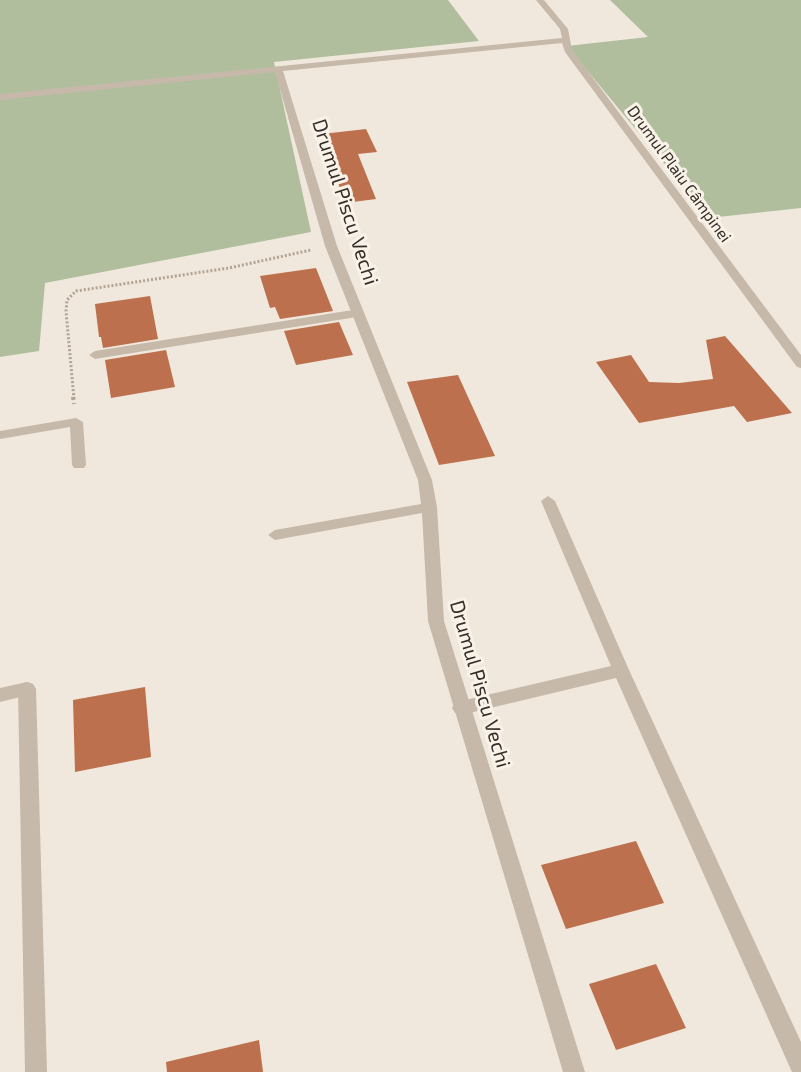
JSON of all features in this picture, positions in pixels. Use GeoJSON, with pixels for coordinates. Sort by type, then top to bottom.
{"type":"FeatureCollection","features":[{"type":"Feature","properties":{"kind":"street","name":"Drumul Plaiu Câmpinei"},"geometry":{"type":"LineString","coordinates":[[540,0],[564,29],[568,50],[801,363]]}},
{"type":"Feature","properties":{"kind":"street"},"geometry":{"type":"LineString","coordinates":[[0,97],[566,40]]}},
{"type":"Feature","properties":{"kind":"street","name":"Drumul Piscu Vechi"},"geometry":{"type":"LineString","coordinates":[[278,69],[331,246],[425,480],[430,507],[436,621],[574,1072]]}},
{"type":"Feature","properties":{"kind":"street"},"geometry":{"type":"LineString","coordinates":[[95,355],[359,313]]}},
{"type":"Feature","properties":{"kind":"street"},"geometry":{"type":"LineString","coordinates":[[0,435],[76,422],[79,465]]}},
{"type":"Feature","properties":{"kind":"street"},"geometry":{"type":"LineString","coordinates":[[548,501],[621,670],[801,1067]]}},
{"type":"Feature","properties":{"kind":"street"},"geometry":{"type":"LineString","coordinates":[[275,535],[430,507]]}},
{"type":"Feature","properties":{"kind":"street"},"geometry":{"type":"LineString","coordinates":[[461,708],[621,670]]}},
{"type":"Feature","properties":{"kind":"street"},"geometry":{"type":"LineString","coordinates":[[0,695],[27,689],[36,1072]]}},
{"type":"Feature","properties":{"kind":"path"},"geometry":{"type":"LineString","coordinates":[[76,422],[66,311],[67,300],[76,291],[229,268],[331,246]]}},
{"type":"Feature","properties":{"kind":"green space"},"geometry":{"type":"Polygon","coordinates":[[[0,0],[448,0],[479,41],[274,62],[311,232],[45,283],[39,351],[0,357],[0,0]]]}},
{"type":"Feature","properties":{"kind":"green space"},"geometry":{"type":"Polygon","coordinates":[[[610,0],[801,0],[801,208],[709,218],[567,46],[648,37],[610,0]]]}},
{"type":"Feature","properties":{"kind":"building"},"geometry":{"type":"Polygon","coordinates":[[[366,129],[377,152],[358,154],[376,199],[345,203],[335,174],[338,173],[322,134],[366,129]]]}},
{"type":"Feature","properties":{"kind":"building"},"geometry":{"type":"Polygon","coordinates":[[[316,268],[333,311],[280,319],[275,307],[270,308],[260,276],[316,268]]]}},
{"type":"Feature","properties":{"kind":"building"},"geometry":{"type":"Polygon","coordinates":[[[150,296],[158,339],[103,348],[101,337],[99,337],[95,304],[150,296]]]}},
{"type":"Feature","properties":{"kind":"building"},"geometry":{"type":"Polygon","coordinates":[[[339,322],[353,355],[296,365],[284,331],[339,322]]]}},
{"type":"Feature","properties":{"kind":"building"},"geometry":{"type":"Polygon","coordinates":[[[725,336],[792,413],[747,422],[734,406],[639,423],[596,362],[631,355],[649,382],[679,383],[713,379],[706,340],[725,336]]]}},
{"type":"Feature","properties":{"kind":"building"},"geometry":{"type":"Polygon","coordinates":[[[166,350],[175,387],[111,398],[105,360],[166,350]]]}},
{"type":"Feature","properties":{"kind":"building"},"geometry":{"type":"Polygon","coordinates":[[[458,375],[495,456],[439,465],[407,382],[458,375]]]}},
{"type":"Feature","properties":{"kind":"building"},"geometry":{"type":"Polygon","coordinates":[[[145,687],[151,757],[75,772],[73,700],[145,687]]]}},
{"type":"Feature","properties":{"kind":"building"},"geometry":{"type":"Polygon","coordinates":[[[636,841],[664,903],[566,929],[541,865],[636,841]]]}},
{"type":"Feature","properties":{"kind":"building"},"geometry":{"type":"Polygon","coordinates":[[[656,964],[686,1028],[616,1050],[589,984],[656,964]]]}},
{"type":"Feature","properties":{"kind":"building"},"geometry":{"type":"Polygon","coordinates":[[[259,1040],[263,1072],[167,1072],[166,1062],[259,1040]]]}}]}
